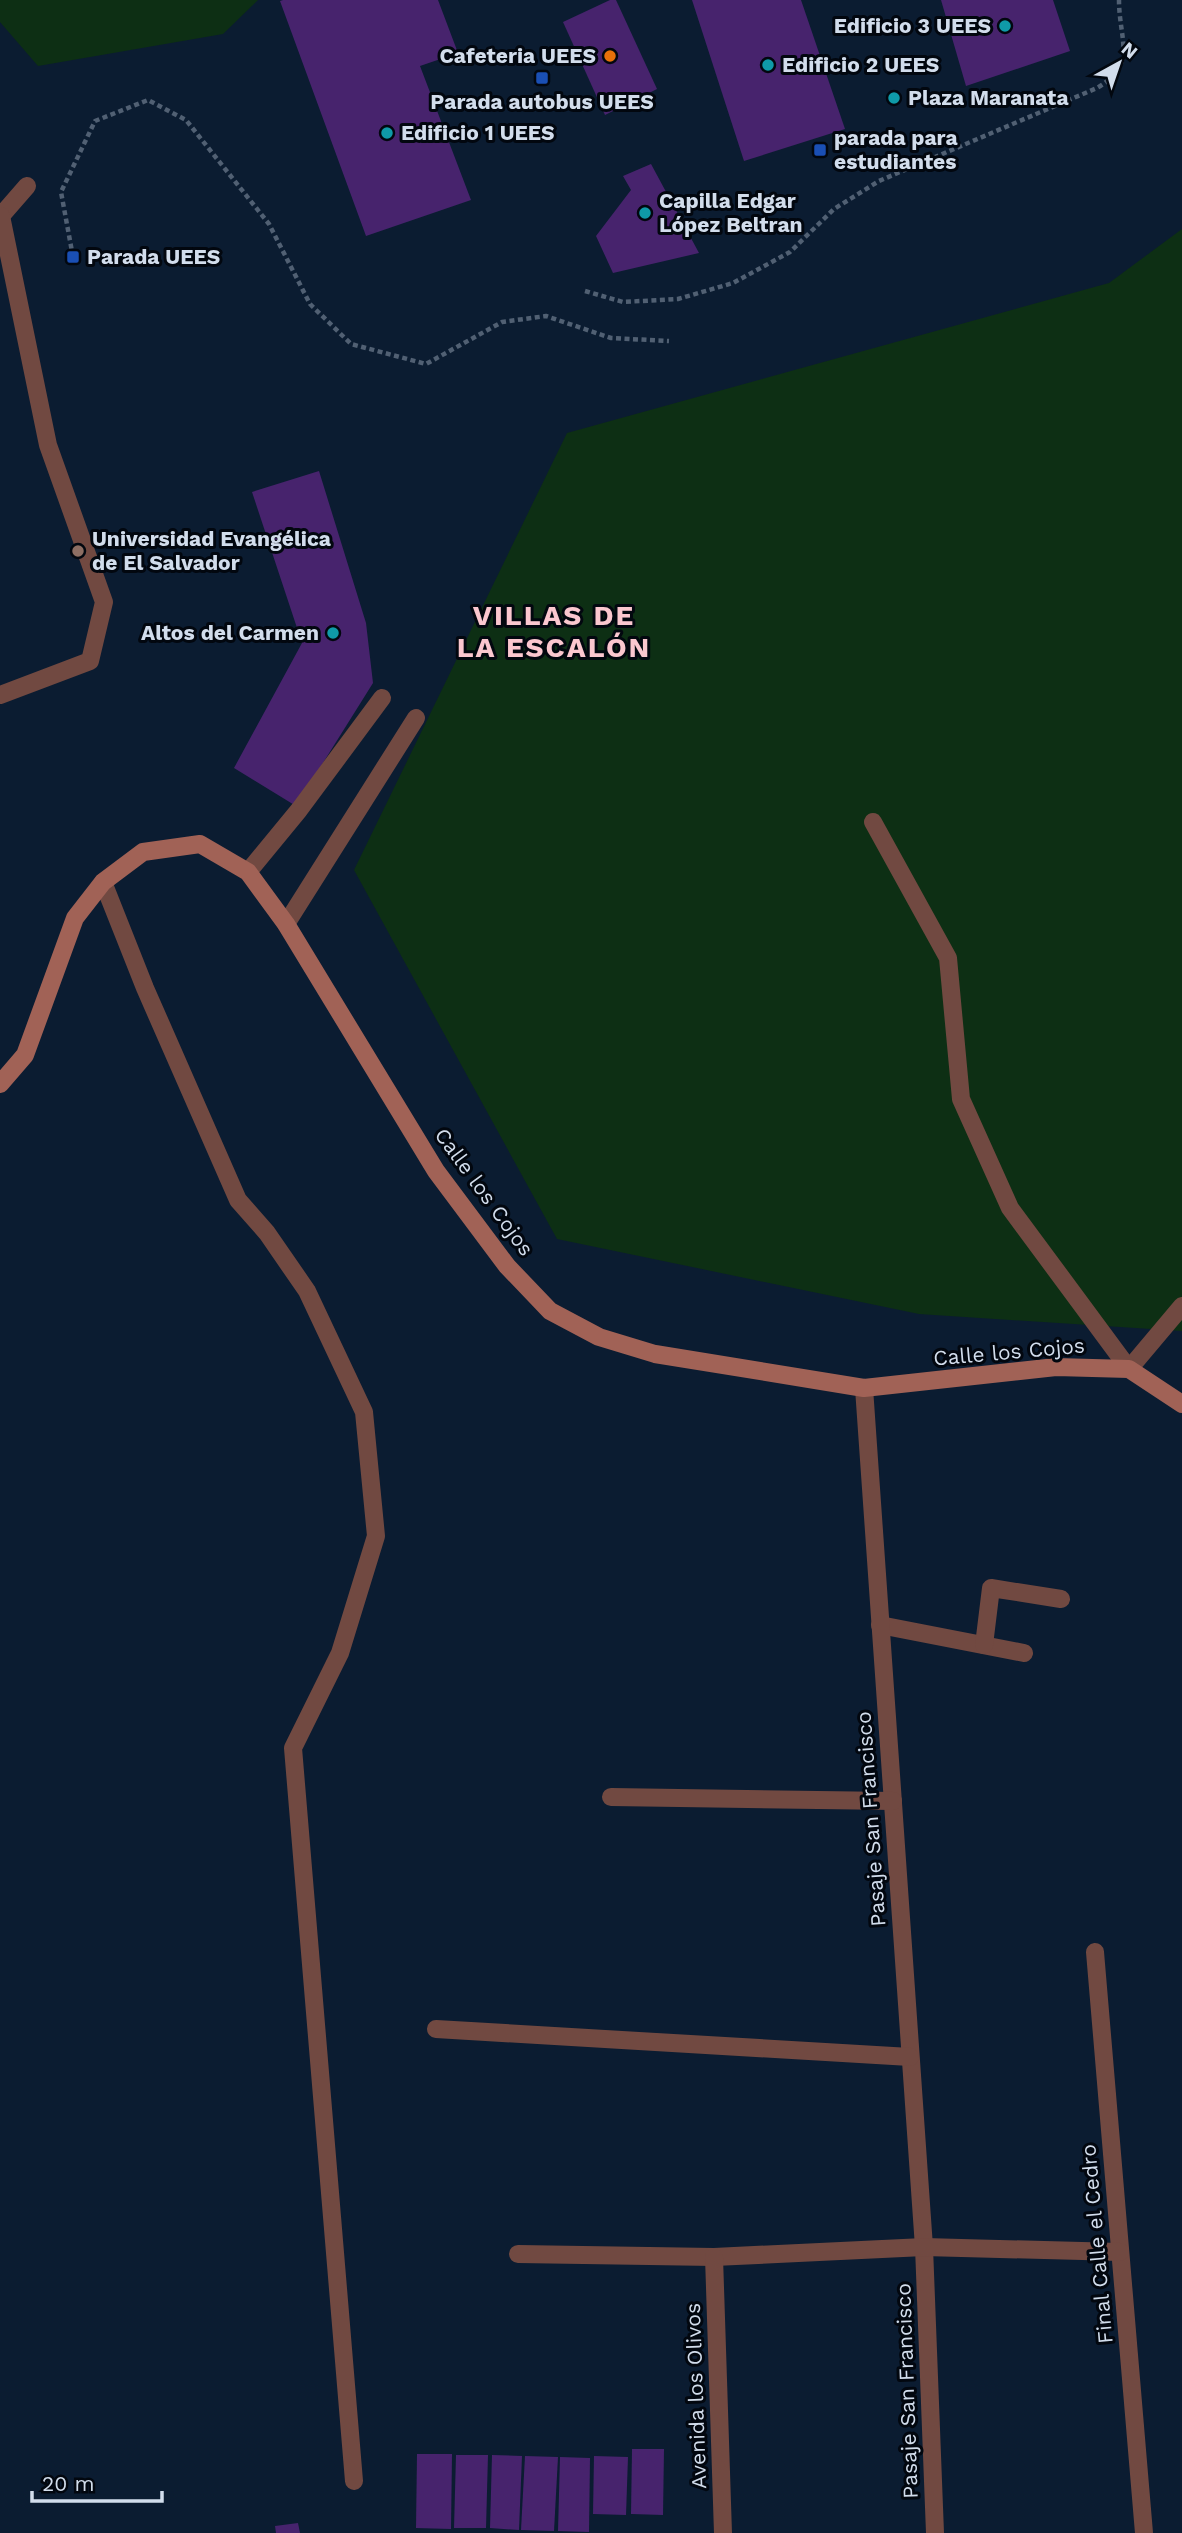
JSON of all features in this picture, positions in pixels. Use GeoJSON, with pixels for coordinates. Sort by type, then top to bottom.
{"type":"FeatureCollection","features":[{"type":"Feature","properties":{"kind":"street"},"geometry":{"type":"LineString","coordinates":[[0,695],[90,661],[104,602],[48,445],[1,216],[27,186]]}},
{"type":"Feature","properties":{"kind":"street"},"geometry":{"type":"LineString","coordinates":[[248,872],[299,810],[382,698]]}},
{"type":"Feature","properties":{"kind":"street"},"geometry":{"type":"LineString","coordinates":[[286,924],[416,718]]}},
{"type":"Feature","properties":{"kind":"street"},"geometry":{"type":"LineString","coordinates":[[873,822],[948,958],[961,1099],[1010,1208],[1129,1369],[1182,1404]]}},
{"type":"Feature","properties":{"kind":"street","name":"Calle los Cojos"},"geometry":{"type":"LineString","coordinates":[[0,1084],[25,1055],[75,918],[103,882],[143,852],[200,844],[248,872],[286,924],[436,1171],[508,1266],[550,1311],[599,1337],[655,1354],[864,1388],[1056,1367],[1129,1369]]}},
{"type":"Feature","properties":{"kind":"street"},"geometry":{"type":"LineString","coordinates":[[103,882],[145,988],[238,1200],[267,1233],[307,1291],[364,1412],[376,1536],[340,1653],[293,1748],[354,2481]]}},
{"type":"Feature","properties":{"kind":"street"},"geometry":{"type":"LineString","coordinates":[[1129,1369],[1182,1306]]}},
{"type":"Feature","properties":{"kind":"street","name":"Pasaje San Francisco"},"geometry":{"type":"LineString","coordinates":[[864,1388],[924,2247],[935,2533]]}},
{"type":"Feature","properties":{"kind":"street"},"geometry":{"type":"LineString","coordinates":[[984,1645],[991,1588],[1061,1599]]}},
{"type":"Feature","properties":{"kind":"street"},"geometry":{"type":"LineString","coordinates":[[880,1625],[1024,1653]]}},
{"type":"Feature","properties":{"kind":"street"},"geometry":{"type":"LineString","coordinates":[[611,1797],[893,1801]]}},
{"type":"Feature","properties":{"kind":"street","name":"Final Calle el Cedro"},"geometry":{"type":"LineString","coordinates":[[1095,1952],[1144,2533]]}},
{"type":"Feature","properties":{"kind":"street"},"geometry":{"type":"LineString","coordinates":[[436,2029],[911,2057]]}},
{"type":"Feature","properties":{"kind":"street"},"geometry":{"type":"LineString","coordinates":[[518,2255],[714,2257],[924,2247],[1120,2252]]}},
{"type":"Feature","properties":{"kind":"street","name":"Avenida los Olivos"},"geometry":{"type":"LineString","coordinates":[[714,2257],[723,2533]]}},
{"type":"Feature","properties":{"kind":"path"},"geometry":{"type":"LineString","coordinates":[[585,291],[623,302],[678,299],[733,283],[790,252],[834,209],[879,181],[1097,88],[1113,79],[1123,64],[1119,0]]}},
{"type":"Feature","properties":{"kind":"path"},"geometry":{"type":"LineString","coordinates":[[74,257],[61,192],[94,121],[148,100],[186,120],[269,224],[310,304],[351,344],[426,364],[502,322],[546,316],[611,338],[668,341]]}},
{"type":"Feature","properties":{"kind":"green space"},"geometry":{"type":"Polygon","coordinates":[[[0,0],[258,0],[223,34],[38,66],[0,22],[0,0]]]}},
{"type":"Feature","properties":{"kind":"green space"},"geometry":{"type":"Polygon","coordinates":[[[1182,229],[1182,1331],[919,1314],[557,1239],[354,870],[567,433],[1109,283],[1182,229]]]}},
{"type":"Feature","properties":{"kind":"building","name":"Edificio 1 UEES"},"geometry":{"type":"Polygon","coordinates":[[[438,0],[458,53],[420,66],[471,200],[366,236],[280,1],[438,0]]]}},
{"type":"Feature","properties":{"kind":"building","name":"Cafeteria UEES"},"geometry":{"type":"Polygon","coordinates":[[[610,0],[616,0],[657,89],[605,115],[563,22],[610,0]]]}},
{"type":"Feature","properties":{"kind":"building","name":"Edificio 2 UEES"},"geometry":{"type":"Polygon","coordinates":[[[692,0],[801,0],[845,129],[744,161],[692,0]]]}},
{"type":"Feature","properties":{"kind":"building","name":"Edificio 3 UEES"},"geometry":{"type":"Polygon","coordinates":[[[941,0],[1053,0],[1070,51],[966,86],[941,0]]]}},
{"type":"Feature","properties":{"kind":"building","name":"Capilla Edgar López Beltran"},"geometry":{"type":"Polygon","coordinates":[[[651,164],[699,253],[613,273],[596,236],[631,190],[623,176],[651,164]]]}},
{"type":"Feature","properties":{"kind":"building","name":"Altos del Carmen"},"geometry":{"type":"Polygon","coordinates":[[[319,471],[366,623],[373,683],[296,806],[234,768],[302,643],[252,492],[319,471]]]}},
{"type":"Feature","properties":{"kind":"building"},"geometry":{"type":"Polygon","coordinates":[[[632,2449],[664,2449],[663,2515],[631,2514],[632,2449]]]}},
{"type":"Feature","properties":{"kind":"building"},"geometry":{"type":"Polygon","coordinates":[[[417,2454],[452,2454],[451,2529],[416,2528],[417,2454]]]}},
{"type":"Feature","properties":{"kind":"building"},"geometry":{"type":"Polygon","coordinates":[[[456,2455],[488,2455],[486,2528],[454,2528],[456,2455]]]}},
{"type":"Feature","properties":{"kind":"building"},"geometry":{"type":"Polygon","coordinates":[[[492,2455],[522,2456],[519,2530],[490,2528],[492,2455]]]}},
{"type":"Feature","properties":{"kind":"building"},"geometry":{"type":"Polygon","coordinates":[[[525,2456],[558,2457],[554,2531],[521,2530],[525,2456]]]}},
{"type":"Feature","properties":{"kind":"building"},"geometry":{"type":"Polygon","coordinates":[[[594,2456],[628,2457],[626,2515],[593,2514],[594,2456]]]}},
{"type":"Feature","properties":{"kind":"building"},"geometry":{"type":"Polygon","coordinates":[[[560,2457],[590,2458],[589,2532],[558,2531],[560,2457]]]}},
{"type":"Feature","properties":{"kind":"building"},"geometry":{"type":"Polygon","coordinates":[[[298,2523],[300,2533],[276,2533],[275,2526],[298,2523]]]}},
{"type":"Feature","properties":{"kind":"place","name":"Edificio 3 UEES"},"geometry":{"type":"Point","coordinates":[1005,26]}},
{"type":"Feature","properties":{"kind":"place","name":"Cafeteria UEES"},"geometry":{"type":"Point","coordinates":[610,56]}},
{"type":"Feature","properties":{"kind":"place","name":"Edificio 2 UEES"},"geometry":{"type":"Point","coordinates":[768,65]}},
{"type":"Feature","properties":{"kind":"place","name":"Parada autobus UEES"},"geometry":{"type":"Point","coordinates":[542,78]}},
{"type":"Feature","properties":{"kind":"place","name":"Plaza Maranata"},"geometry":{"type":"Point","coordinates":[894,98]}},
{"type":"Feature","properties":{"kind":"place","name":"Edificio 1 UEES"},"geometry":{"type":"Point","coordinates":[387,133]}},
{"type":"Feature","properties":{"kind":"place","name":"parada para estudiantes"},"geometry":{"type":"Point","coordinates":[820,150]}},
{"type":"Feature","properties":{"kind":"place","name":"Capilla Edgar López Beltran"},"geometry":{"type":"Point","coordinates":[645,213]}},
{"type":"Feature","properties":{"kind":"place","name":"Parada UEES"},"geometry":{"type":"Point","coordinates":[73,257]}},
{"type":"Feature","properties":{"kind":"place","name":"Universidad Evangélica de El Salvador"},"geometry":{"type":"Point","coordinates":[78,551]}},
{"type":"Feature","properties":{"kind":"place","name":"Altos del Carmen"},"geometry":{"type":"Point","coordinates":[333,633]}},
{"type":"Feature","properties":{"kind":"district","name":"VILLAS DE LA ESCALÓN"},"geometry":{"type":"Point","coordinates":[554,631]}}]}
